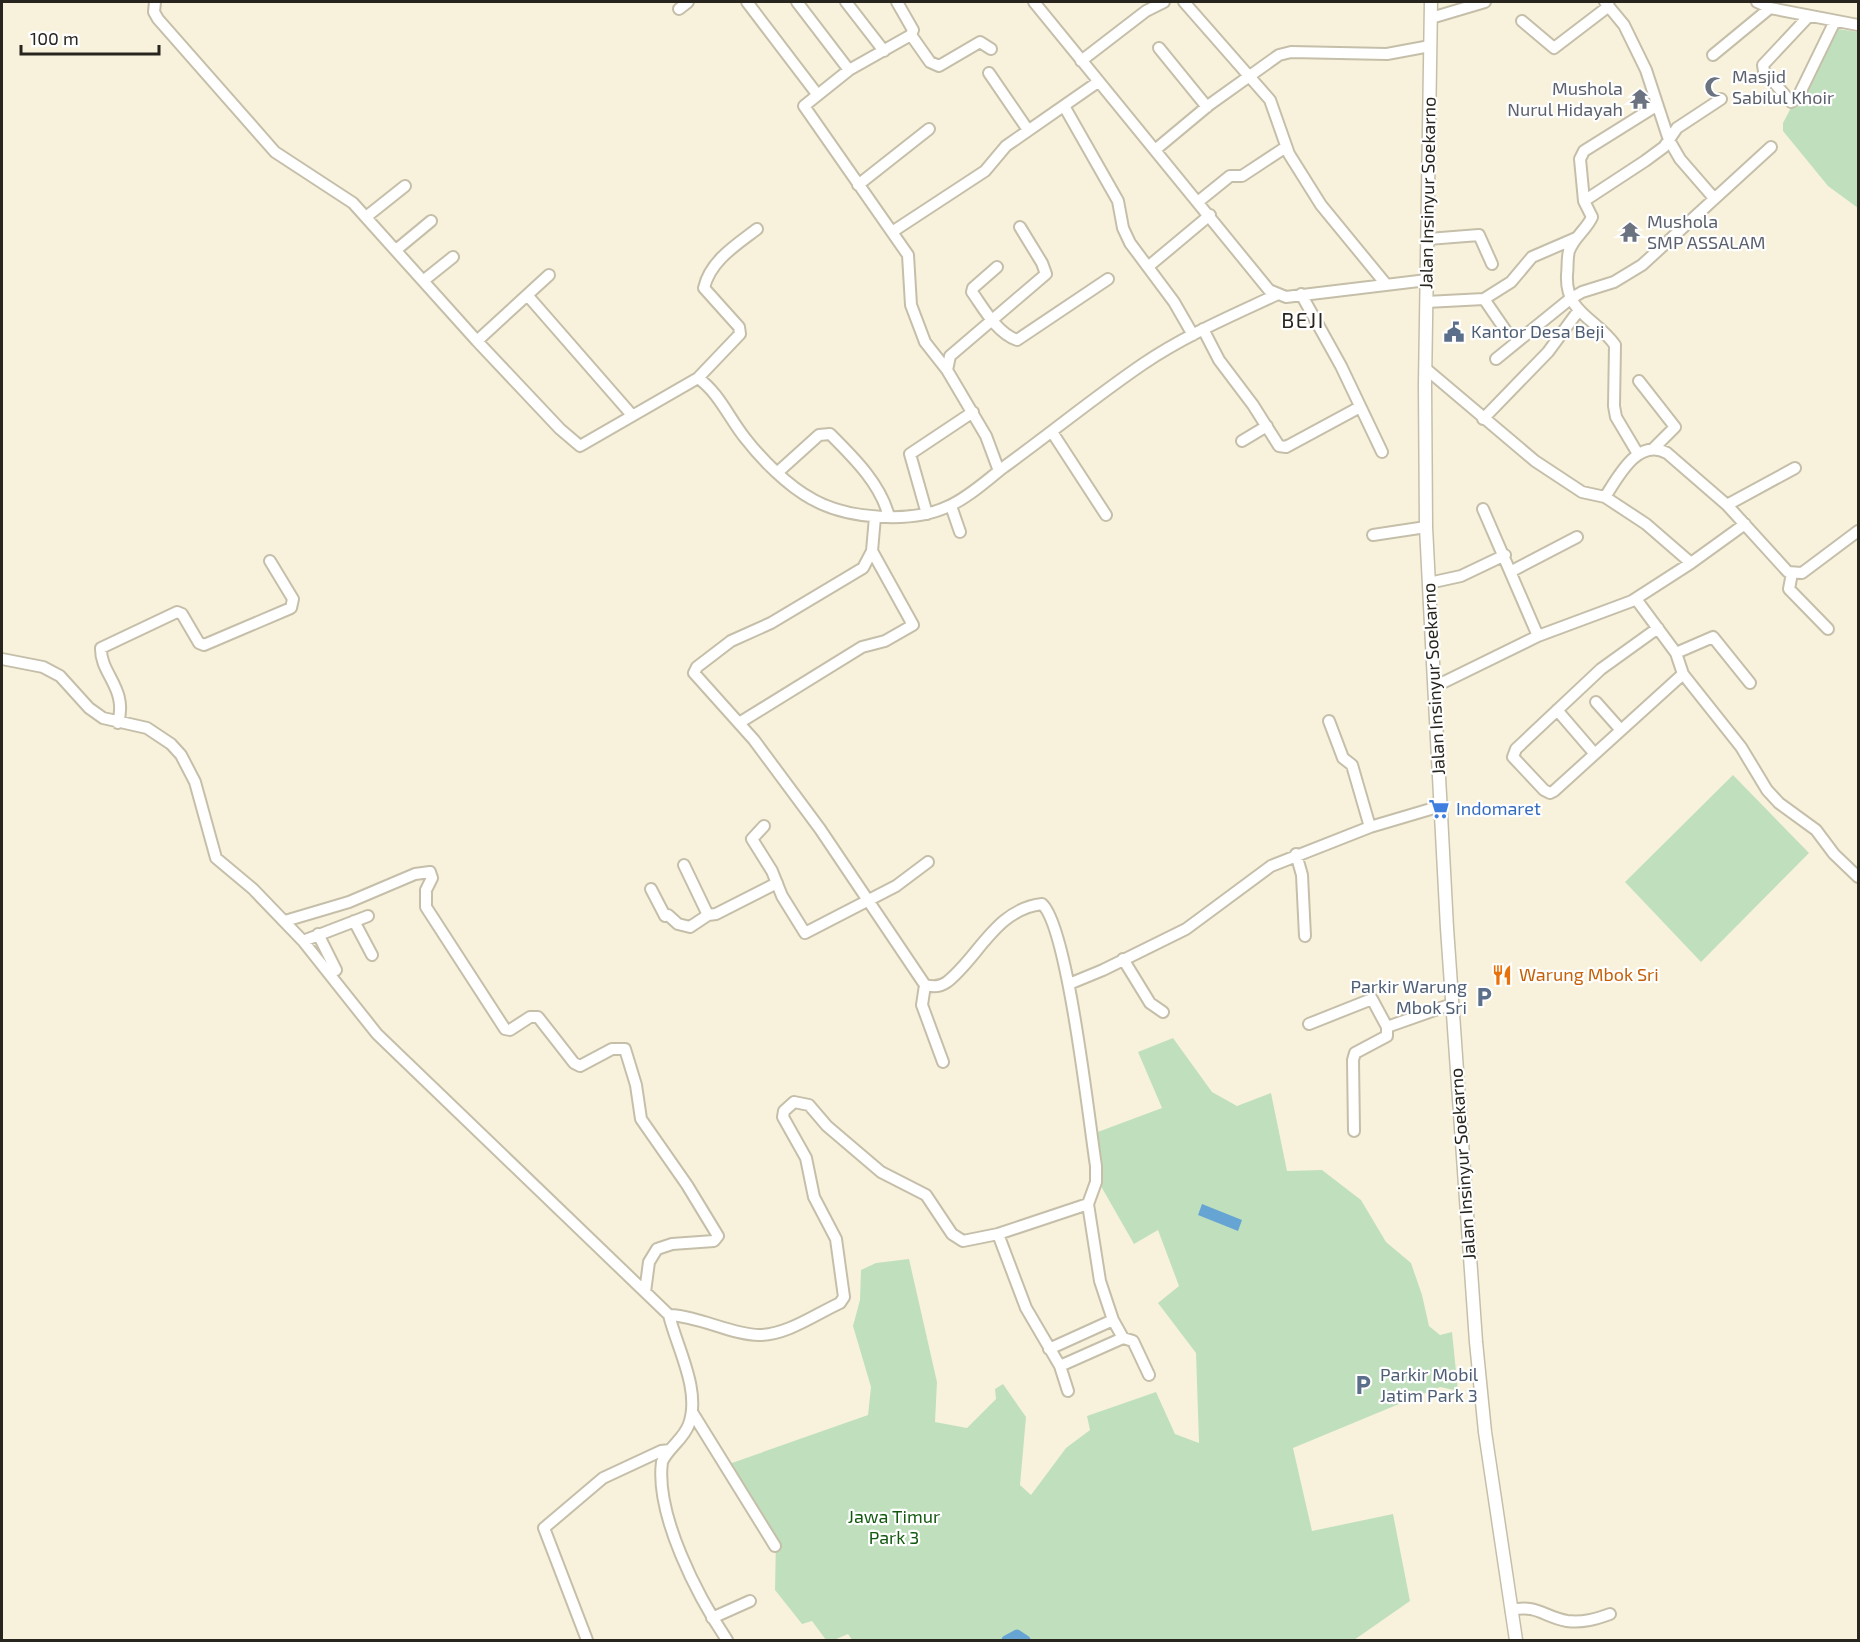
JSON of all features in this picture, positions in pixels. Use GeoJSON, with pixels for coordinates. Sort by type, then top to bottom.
{"type":"FeatureCollection","features":[{"type":"Feature","properties":{"kind":"main road","name":"Jalan Insinyur Soekarno"},"geometry":{"type":"LineString","coordinates":[[1431,2],[1425,368],[1426,527],[1452,1004],[1476,1342],[1485,1432],[1516,1641]]}},
{"type":"Feature","properties":{"kind":"street"},"geometry":{"type":"LineString","coordinates":[[155,2],[154,12],[158,19],[275,152],[346,197],[477,341],[576,445],[590,442],[632,414],[698,378],[740,334],[739,327],[704,288],[712,268],[757,229]]}},
{"type":"Feature","properties":{"kind":"street"},"geometry":{"type":"LineString","coordinates":[[750,2],[817,94]]}},
{"type":"Feature","properties":{"kind":"street"},"geometry":{"type":"LineString","coordinates":[[797,2],[849,70]]}},
{"type":"Feature","properties":{"kind":"street"},"geometry":{"type":"LineString","coordinates":[[846,2],[884,51]]}},
{"type":"Feature","properties":{"kind":"street"},"geometry":{"type":"LineString","coordinates":[[897,2],[913,30],[911,35],[849,70],[805,104],[805,109],[908,255],[909,295],[925,342],[947,370],[973,412],[986,436],[999,471]]}},
{"type":"Feature","properties":{"kind":"street"},"geometry":{"type":"LineString","coordinates":[[1034,2],[1199,201],[1252,272],[1276,295]]}},
{"type":"Feature","properties":{"kind":"street"},"geometry":{"type":"LineString","coordinates":[[1082,61],[1146,12],[1164,2]]}},
{"type":"Feature","properties":{"kind":"street"},"geometry":{"type":"LineString","coordinates":[[1184,2],[1272,103],[1286,147],[1321,205],[1385,283]]}},
{"type":"Feature","properties":{"kind":"street"},"geometry":{"type":"LineString","coordinates":[[1431,18],[1485,2]]}},
{"type":"Feature","properties":{"kind":"street"},"geometry":{"type":"LineString","coordinates":[[1757,2],[1770,8],[1808,17],[1858,25]]}},
{"type":"Feature","properties":{"kind":"street"},"geometry":{"type":"LineString","coordinates":[[1521,21],[1554,48],[1607,4],[1624,25],[1646,70],[1669,140],[1680,159],[1713,197]]}},
{"type":"Feature","properties":{"kind":"street"},"geometry":{"type":"LineString","coordinates":[[1713,55],[1770,8]]}},
{"type":"Feature","properties":{"kind":"street"},"geometry":{"type":"LineString","coordinates":[[1808,17],[1763,65],[1764,71],[1791,102],[1798,97],[1834,21]]}},
{"type":"Feature","properties":{"kind":"street"},"geometry":{"type":"LineString","coordinates":[[911,35],[930,62],[939,66],[980,42],[991,50]]}},
{"type":"Feature","properties":{"kind":"street"},"geometry":{"type":"LineString","coordinates":[[1155,150],[1207,107],[1270,60],[1291,52],[1387,54],[1430,46]]}},
{"type":"Feature","properties":{"kind":"street"},"geometry":{"type":"LineString","coordinates":[[1159,48],[1207,107]]}},
{"type":"Feature","properties":{"kind":"street"},"geometry":{"type":"LineString","coordinates":[[989,73],[1028,130]]}},
{"type":"Feature","properties":{"kind":"street"},"geometry":{"type":"LineString","coordinates":[[892,232],[985,171],[1006,146],[1098,82]]}},
{"type":"Feature","properties":{"kind":"street"},"geometry":{"type":"LineString","coordinates":[[1584,201],[1645,161],[1669,140],[1677,128],[1721,99]]}},
{"type":"Feature","properties":{"kind":"street"},"geometry":{"type":"LineString","coordinates":[[1064,106],[1118,201],[1123,228],[1130,243],[1149,266],[1193,335]]}},
{"type":"Feature","properties":{"kind":"street"},"geometry":{"type":"LineString","coordinates":[[1638,454],[1616,417],[1614,406],[1615,345],[1579,310],[1570,298],[1567,287],[1569,253],[1576,238],[1592,217],[1584,201],[1580,159],[1584,151],[1656,106]]}},
{"type":"Feature","properties":{"kind":"street"},"geometry":{"type":"LineString","coordinates":[[858,185],[929,129]]}},
{"type":"Feature","properties":{"kind":"street"},"geometry":{"type":"LineString","coordinates":[[1199,201],[1230,176],[1242,176],[1286,147]]}},
{"type":"Feature","properties":{"kind":"street"},"geometry":{"type":"LineString","coordinates":[[1496,359],[1570,298],[1614,282],[1642,264],[1713,197],[1771,147]]}},
{"type":"Feature","properties":{"kind":"street"},"geometry":{"type":"LineString","coordinates":[[366,217],[405,186]]}},
{"type":"Feature","properties":{"kind":"street"},"geometry":{"type":"LineString","coordinates":[[1149,266],[1210,215]]}},
{"type":"Feature","properties":{"kind":"street"},"geometry":{"type":"LineString","coordinates":[[396,250],[431,221]]}},
{"type":"Feature","properties":{"kind":"street"},"geometry":{"type":"LineString","coordinates":[[947,370],[950,356],[1046,274],[1042,263],[1020,227]]}},
{"type":"Feature","properties":{"kind":"street"},"geometry":{"type":"LineString","coordinates":[[1428,238],[1479,235],[1492,264]]}},
{"type":"Feature","properties":{"kind":"street"},"geometry":{"type":"LineString","coordinates":[[1426,302],[1485,299],[1511,282],[1532,257],[1576,238]]}},
{"type":"Feature","properties":{"kind":"street"},"geometry":{"type":"LineString","coordinates":[[423,281],[453,257]]}},
{"type":"Feature","properties":{"kind":"street"},"geometry":{"type":"LineString","coordinates":[[997,267],[972,292],[1006,335],[1017,340],[1108,279]]}},
{"type":"Feature","properties":{"kind":"street"},"geometry":{"type":"LineString","coordinates":[[477,341],[549,275]]}},
{"type":"Feature","properties":{"kind":"street"},"geometry":{"type":"LineString","coordinates":[[698,378],[725,407],[745,438],[778,472],[812,499],[840,510],[875,517],[927,514],[951,506],[1144,363],[1203,329],[1276,295],[1427,280]]}},
{"type":"Feature","properties":{"kind":"street"},"geometry":{"type":"LineString","coordinates":[[1301,294],[1341,366],[1382,452]]}},
{"type":"Feature","properties":{"kind":"street"},"geometry":{"type":"LineString","coordinates":[[528,296],[632,414]]}},
{"type":"Feature","properties":{"kind":"street"},"geometry":{"type":"LineString","coordinates":[[1485,299],[1506,331]]}},
{"type":"Feature","properties":{"kind":"street"},"geometry":{"type":"LineString","coordinates":[[1483,419],[1548,352],[1579,310]]}},
{"type":"Feature","properties":{"kind":"street"},"geometry":{"type":"LineString","coordinates":[[1203,329],[1225,369],[1279,446],[1286,447],[1360,407]]}},
{"type":"Feature","properties":{"kind":"street"},"geometry":{"type":"LineString","coordinates":[[1425,368],[1535,461],[1582,492],[1605,497],[1646,524],[1691,563]]}},
{"type":"Feature","properties":{"kind":"street"},"geometry":{"type":"LineString","coordinates":[[1605,497],[1638,454],[1653,449],[1675,427],[1639,381]]}},
{"type":"Feature","properties":{"kind":"street"},"geometry":{"type":"LineString","coordinates":[[927,514],[911,453],[973,412]]}},
{"type":"Feature","properties":{"kind":"street"},"geometry":{"type":"LineString","coordinates":[[1242,441],[1267,426]]}},
{"type":"Feature","properties":{"kind":"street"},"geometry":{"type":"LineString","coordinates":[[778,472],[819,435],[826,432],[857,461],[886,505],[889,517]]}},
{"type":"Feature","properties":{"kind":"street"},"geometry":{"type":"LineString","coordinates":[[1052,432],[1106,515]]}},
{"type":"Feature","properties":{"kind":"street"},"geometry":{"type":"LineString","coordinates":[[1653,449],[1667,453],[1726,505],[1745,524],[1780,567],[1792,573],[1802,573],[1858,531]]}},
{"type":"Feature","properties":{"kind":"street"},"geometry":{"type":"LineString","coordinates":[[1726,505],[1795,468]]}},
{"type":"Feature","properties":{"kind":"street"},"geometry":{"type":"LineString","coordinates":[[951,506],[960,532]]}},
{"type":"Feature","properties":{"kind":"street"},"geometry":{"type":"LineString","coordinates":[[1484,509],[1538,636]]}},
{"type":"Feature","properties":{"kind":"street"},"geometry":{"type":"LineString","coordinates":[[875,517],[872,551],[863,568],[771,623],[731,641],[697,667],[694,673],[754,740],[820,829],[925,985],[922,1005],[943,1062]]}},
{"type":"Feature","properties":{"kind":"street"},"geometry":{"type":"LineString","coordinates":[[1436,686],[1538,636],[1636,599],[1745,524]]}},
{"type":"Feature","properties":{"kind":"street"},"geometry":{"type":"LineString","coordinates":[[1373,535],[1426,527]]}},
{"type":"Feature","properties":{"kind":"street"},"geometry":{"type":"LineString","coordinates":[[1512,572],[1577,537]]}},
{"type":"Feature","properties":{"kind":"street"},"geometry":{"type":"LineString","coordinates":[[739,723],[862,647],[885,641],[912,625],[872,551]]}},
{"type":"Feature","properties":{"kind":"street"},"geometry":{"type":"LineString","coordinates":[[1429,583],[1461,576],[1505,555]]}},
{"type":"Feature","properties":{"kind":"street"},"geometry":{"type":"LineString","coordinates":[[118,723],[122,711],[120,700],[101,648],[177,612],[180,612],[197,640],[204,645],[291,608],[295,603],[270,561]]}},
{"type":"Feature","properties":{"kind":"street"},"geometry":{"type":"LineString","coordinates":[[1792,573],[1790,590],[1828,629]]}},
{"type":"Feature","properties":{"kind":"street"},"geometry":{"type":"LineString","coordinates":[[1636,599],[1676,653],[1683,674],[1742,747],[1767,790],[1779,803],[1816,830],[1834,854],[1858,877]]}},
{"type":"Feature","properties":{"kind":"street"},"geometry":{"type":"LineString","coordinates":[[1658,628],[1601,669],[1516,749],[1513,757],[1550,793],[1683,674]]}},
{"type":"Feature","properties":{"kind":"street"},"geometry":{"type":"LineString","coordinates":[[1676,653],[1713,637],[1750,683]]}},
{"type":"Feature","properties":{"kind":"street"},"geometry":{"type":"LineString","coordinates":[[2,659],[43,667],[60,676],[89,708],[103,718],[147,728],[160,734],[181,755],[195,782],[216,858],[303,940],[377,1034],[669,1315],[675,1342],[689,1374],[692,1412],[686,1431],[664,1457],[661,1469],[664,1504],[695,1586],[727,1641]]}},
{"type":"Feature","properties":{"kind":"street"},"geometry":{"type":"LineString","coordinates":[[1596,702],[1620,729]]}},
{"type":"Feature","properties":{"kind":"street"},"geometry":{"type":"LineString","coordinates":[[1557,710],[1594,753]]}},
{"type":"Feature","properties":{"kind":"street"},"geometry":{"type":"LineString","coordinates":[[1329,721],[1343,758],[1352,765],[1370,826]]}},
{"type":"Feature","properties":{"kind":"street"},"geometry":{"type":"LineString","coordinates":[[1069,984],[1186,929],[1257,875],[1296,855],[1370,826],[1441,806]]}},
{"type":"Feature","properties":{"kind":"street"},"geometry":{"type":"LineString","coordinates":[[764,826],[752,839],[772,870],[805,933],[896,886],[928,862]]}},
{"type":"Feature","properties":{"kind":"street"},"geometry":{"type":"LineString","coordinates":[[1296,855],[1302,875],[1305,936]]}},
{"type":"Feature","properties":{"kind":"street"},"geometry":{"type":"LineString","coordinates":[[684,866],[712,914]]}},
{"type":"Feature","properties":{"kind":"street"},"geometry":{"type":"LineString","coordinates":[[285,921],[349,902],[415,874],[429,872],[432,878],[426,890],[426,907],[505,1029],[510,1030],[530,1017],[538,1017],[574,1063],[580,1066],[612,1049],[625,1049],[636,1085],[641,1119],[682,1177],[718,1236],[714,1240],[672,1244],[657,1249],[649,1262],[645,1292]]}},
{"type":"Feature","properties":{"kind":"street"},"geometry":{"type":"LineString","coordinates":[[651,889],[665,916],[668,915],[681,926],[690,927],[777,883]]}},
{"type":"Feature","properties":{"kind":"street"},"geometry":{"type":"LineString","coordinates":[[925,985],[938,986],[947,982],[981,943],[1009,917],[1042,903],[1053,921],[1069,984],[1096,1166],[1096,1182],[1088,1204],[1101,1281],[1113,1320],[1123,1338]]}},
{"type":"Feature","properties":{"kind":"street"},"geometry":{"type":"LineString","coordinates":[[303,940],[368,916]]}},
{"type":"Feature","properties":{"kind":"street"},"geometry":{"type":"LineString","coordinates":[[354,921],[372,955]]}},
{"type":"Feature","properties":{"kind":"street"},"geometry":{"type":"LineString","coordinates":[[318,934],[336,970]]}},
{"type":"Feature","properties":{"kind":"street"},"geometry":{"type":"LineString","coordinates":[[1123,959],[1150,1003],[1163,1012]]}},
{"type":"Feature","properties":{"kind":"street"},"geometry":{"type":"LineString","coordinates":[[1310,1024],[1372,999],[1387,1027],[1389,1033],[1384,1039],[1358,1050],[1354,1056],[1354,1131]]}},
{"type":"Feature","properties":{"kind":"street"},"geometry":{"type":"LineString","coordinates":[[1387,1027],[1452,1004]]}},
{"type":"Feature","properties":{"kind":"street"},"geometry":{"type":"LineString","coordinates":[[669,1315],[682,1315],[758,1335],[792,1326],[840,1303],[844,1297],[836,1239],[814,1197],[806,1158],[783,1117],[784,1111],[794,1102],[809,1106],[827,1126],[881,1172],[926,1195],[957,1239],[971,1241],[998,1234],[1088,1204]]}},
{"type":"Feature","properties":{"kind":"street"},"geometry":{"type":"LineString","coordinates":[[998,1234],[1026,1308],[1060,1366],[1068,1391]]}},
{"type":"Feature","properties":{"kind":"street"},"geometry":{"type":"LineString","coordinates":[[1049,1349],[1113,1320]]}},
{"type":"Feature","properties":{"kind":"street"},"geometry":{"type":"LineString","coordinates":[[1060,1366],[1123,1338],[1133,1341],[1149,1375]]}},
{"type":"Feature","properties":{"kind":"street"},"geometry":{"type":"LineString","coordinates":[[692,1412],[776,1546]]}},
{"type":"Feature","properties":{"kind":"street"},"geometry":{"type":"LineString","coordinates":[[587,1641],[544,1528],[603,1478],[661,1451],[670,1450]]}},
{"type":"Feature","properties":{"kind":"street"},"geometry":{"type":"LineString","coordinates":[[712,1618],[750,1601]]}},
{"type":"Feature","properties":{"kind":"street"},"geometry":{"type":"LineString","coordinates":[[1511,1610],[1526,1606],[1566,1621],[1591,1620],[1610,1614]]}},
{"type":"Feature","properties":{"kind":"green space"},"geometry":{"type":"Polygon","coordinates":[[[1838,29],[1858,32],[1858,208],[1828,186],[1783,131],[1783,123],[1830,33],[1838,29]]]}},
{"type":"Feature","properties":{"kind":"green space"},"geometry":{"type":"Polygon","coordinates":[[[1733,775],[1809,853],[1701,962],[1625,882],[1733,775]]]}},
{"type":"Feature","properties":{"kind":"green space","name":"Jawa Timur Park 3"},"geometry":{"type":"Polygon","coordinates":[[[1173,1038],[1212,1092],[1237,1106],[1271,1093],[1287,1171],[1322,1170],[1361,1200],[1386,1242],[1411,1263],[1429,1326],[1440,1335],[1452,1332],[1458,1391],[1440,1387],[1293,1448],[1312,1531],[1393,1514],[1410,1601],[1354,1640],[852,1640],[848,1634],[834,1640],[826,1640],[812,1621],[802,1624],[775,1590],[776,1537],[729,1464],[868,1415],[871,1387],[853,1326],[860,1300],[861,1270],[876,1263],[909,1259],[937,1382],[935,1422],[967,1428],[996,1399],[995,1389],[1003,1384],[1026,1417],[1020,1485],[1031,1495],[1066,1448],[1090,1430],[1087,1416],[1156,1392],[1175,1434],[1199,1443],[1196,1353],[1158,1303],[1179,1286],[1158,1230],[1134,1244],[1102,1188],[1095,1133],[1162,1108],[1138,1052],[1173,1038]]]}},
{"type":"Feature","properties":{"kind":"water"},"geometry":{"type":"Polygon","coordinates":[[[1202,1204],[1242,1220],[1238,1231],[1198,1215],[1202,1204]]]}},
{"type":"Feature","properties":{"kind":"waterway"},"geometry":{"type":"LineString","coordinates":[[1006,1640],[1017,1634],[1026,1640]]}},
{"type":"Feature","properties":{"kind":"place","name":"Masjid Sabilul Khoir"},"geometry":{"type":"Point","coordinates":[1715,87]}},
{"type":"Feature","properties":{"kind":"place","name":"Mushola Nurul Hidayah"},"geometry":{"type":"Point","coordinates":[1640,99]}},
{"type":"Feature","properties":{"kind":"place","name":"Mushola SMP ASSALAM"},"geometry":{"type":"Point","coordinates":[1630,232]}},
{"type":"Feature","properties":{"kind":"place","name":"Kantor Desa Beji"},"geometry":{"type":"Point","coordinates":[1454,332]}},
{"type":"Feature","properties":{"kind":"place","name":"Indomaret"},"geometry":{"type":"Point","coordinates":[1439,809]}},
{"type":"Feature","properties":{"kind":"place","name":"Warung Mbok Sri"},"geometry":{"type":"Point","coordinates":[1502,975]}},
{"type":"Feature","properties":{"kind":"place","name":"Parkir Warung Mbok Sri"},"geometry":{"type":"Point","coordinates":[1484,997]}},
{"type":"Feature","properties":{"kind":"place","name":"Parkir Mobil Jatim Park 3"},"geometry":{"type":"Point","coordinates":[1363,1385]}},
{"type":"Feature","properties":{"kind":"district","name":"BEJI"},"geometry":{"type":"Point","coordinates":[1303,321]}}]}
